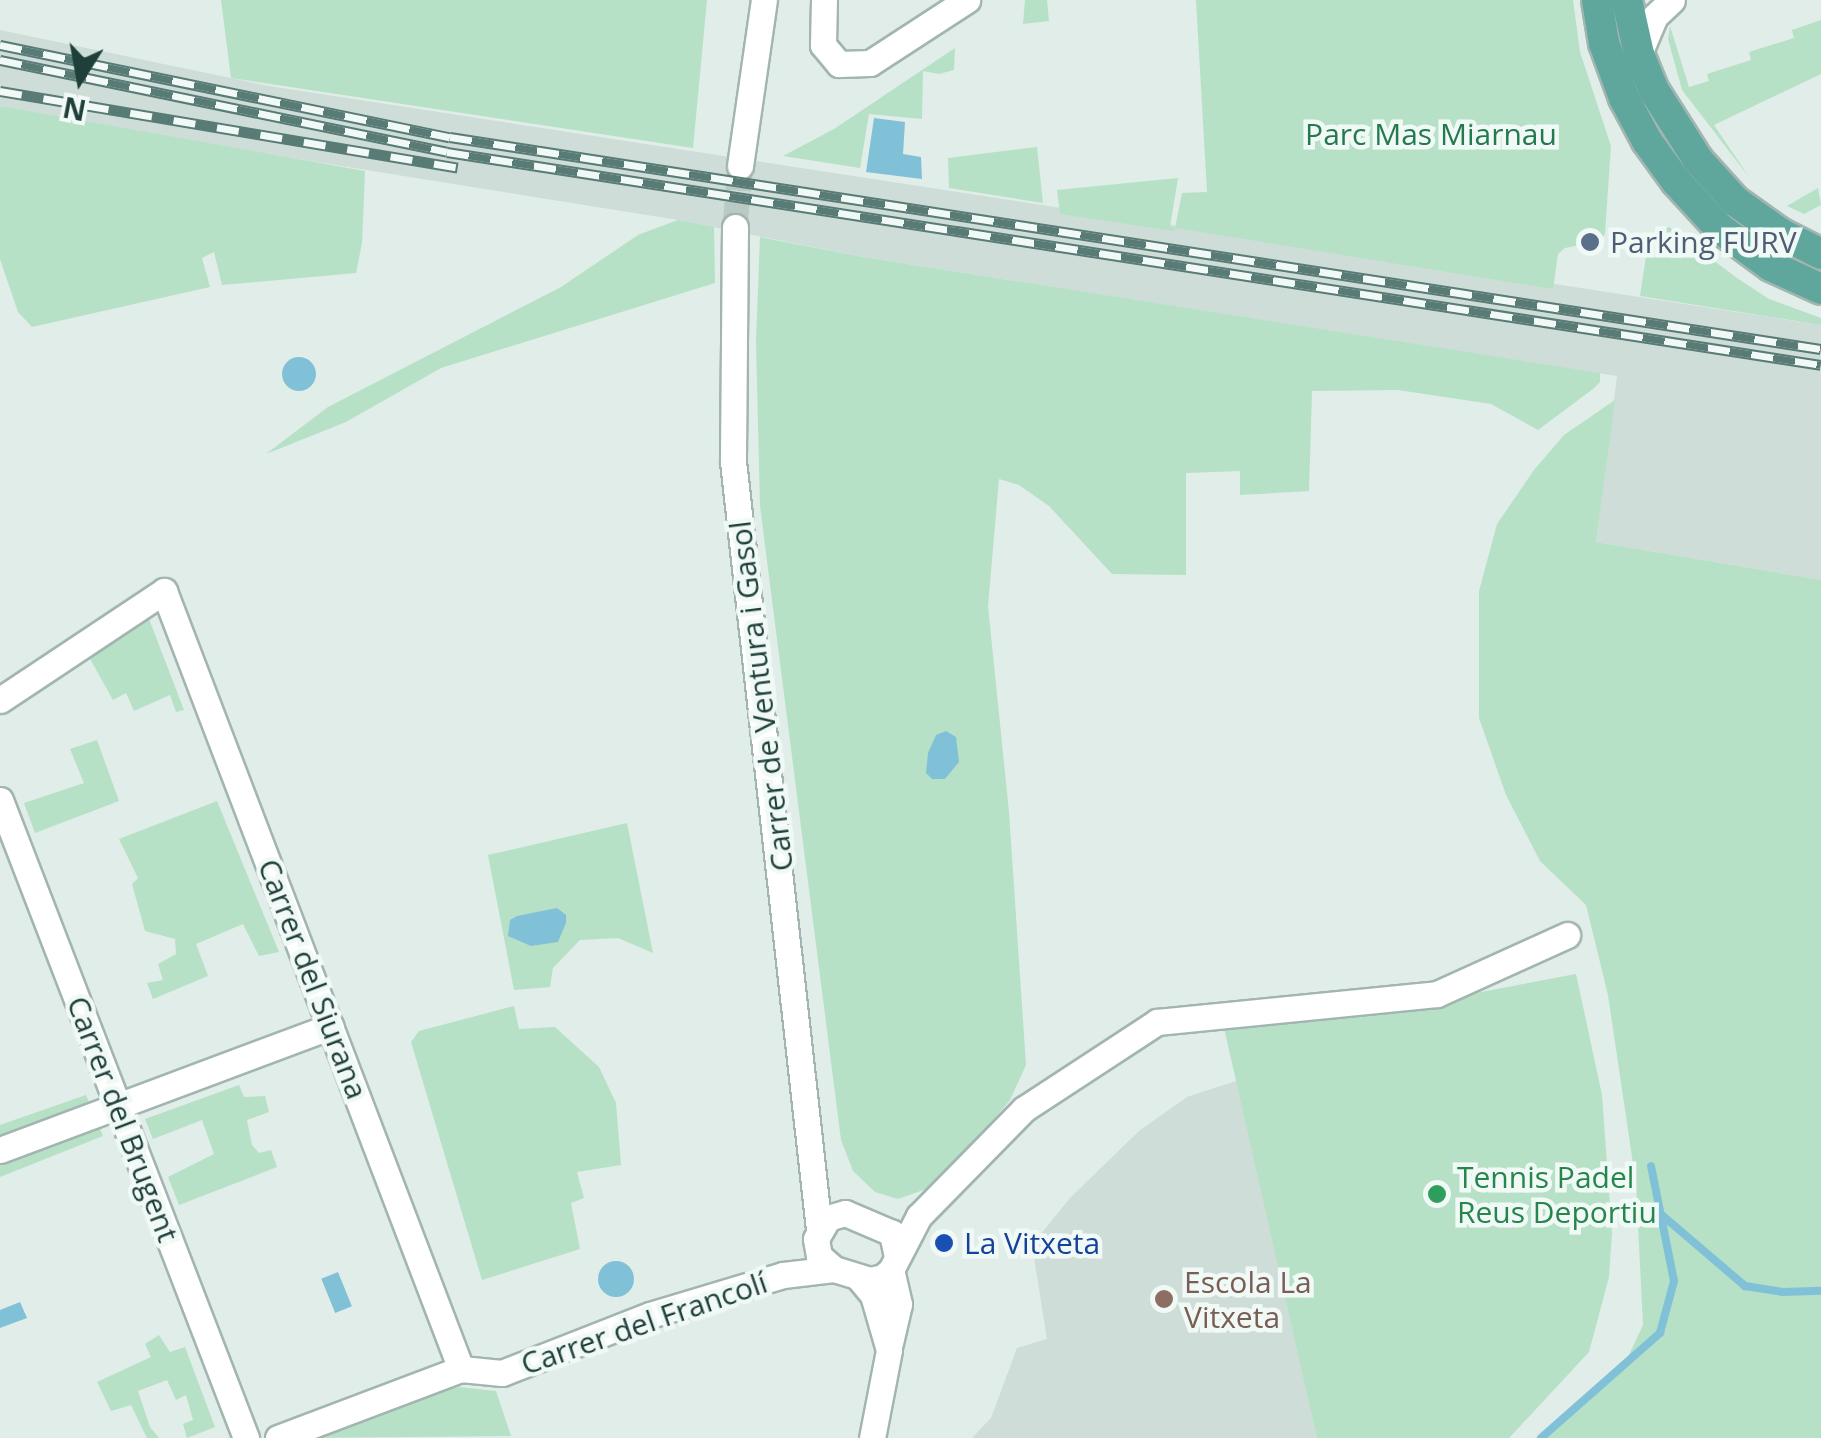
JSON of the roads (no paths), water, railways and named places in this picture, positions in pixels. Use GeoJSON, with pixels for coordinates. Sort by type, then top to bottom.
{"type":"FeatureCollection","features":[{"type":"Feature","properties":{"kind":"main road"},"geometry":{"type":"LineString","coordinates":[[1596,0],[1604,43],[1624,98],[1647,142],[1676,182],[1719,228],[1771,266],[1821,289]]}},
{"type":"Feature","properties":{"kind":"main road"},"geometry":{"type":"LineString","coordinates":[[1627,0],[1638,54],[1674,126],[1710,174],[1735,200],[1765,222],[1821,254]]}},
{"type":"Feature","properties":{"kind":"street"},"geometry":{"type":"LineString","coordinates":[[740,166],[764,0]]}},
{"type":"Feature","properties":{"kind":"street"},"geometry":{"type":"LineString","coordinates":[[824,0],[824,45],[838,64],[870,63],[967,0]]}},
{"type":"Feature","properties":{"kind":"street"},"geometry":{"type":"LineString","coordinates":[[1638,54],[1655,16],[1672,0]]}},
{"type":"Feature","properties":{"kind":"street","name":"Carrer de Ventura i Gasol"},"geometry":{"type":"LineString","coordinates":[[734,227],[733,461],[816,1164],[817,1238]]}},
{"type":"Feature","properties":{"kind":"street","name":"Carrer del Siurana"},"geometry":{"type":"LineString","coordinates":[[0,700],[164,590],[462,1368]]}},
{"type":"Feature","properties":{"kind":"street","name":"Carrer del Brugent"},"geometry":{"type":"LineString","coordinates":[[0,800],[246,1438]]}},
{"type":"Feature","properties":{"kind":"street"},"geometry":{"type":"LineString","coordinates":[[872,1438],[899,1304],[901,1240],[1024,1108],[1156,1022],[1438,994],[1567,935]]}},
{"type":"Feature","properties":{"kind":"street"},"geometry":{"type":"LineString","coordinates":[[0,1150],[331,1026]]}},
{"type":"Feature","properties":{"kind":"street","name":"Carrer de Ventura i Gasol"},"geometry":{"type":"LineString","coordinates":[[816,1164],[832,1200],[844,1213]]}},
{"type":"Feature","properties":{"kind":"street"},"geometry":{"type":"LineString","coordinates":[[844,1213],[901,1240]]}},
{"type":"Feature","properties":{"kind":"street","name":"Carrer del Francolí"},"geometry":{"type":"LineString","coordinates":[[783,1275],[817,1238],[828,1218],[844,1213]]}},
{"type":"Feature","properties":{"kind":"street"},"geometry":{"type":"LineString","coordinates":[[817,1238],[818,1256],[873,1295],[888,1350]]}},
{"type":"Feature","properties":{"kind":"street","name":"Carrer del Francolí"},"geometry":{"type":"LineString","coordinates":[[278,1438],[462,1368],[502,1373],[650,1315],[783,1275],[846,1273],[883,1277],[901,1240]]}},
{"type":"Feature","properties":{"kind":"water"},"geometry":{"type":"Polygon","coordinates":[[[874,118],[905,122],[903,154],[921,157],[922,179],[866,172],[874,118]]]}},
{"type":"Feature","properties":{"kind":"water"},"geometry":{"type":"Polygon","coordinates":[[[299,357],[311,362],[316,374],[311,386],[299,391],[287,386],[282,374],[287,362],[299,357]]]}},
{"type":"Feature","properties":{"kind":"water"},"geometry":{"type":"Polygon","coordinates":[[[946,731],[956,737],[959,762],[945,779],[932,779],[926,773],[928,753],[936,735],[946,731]]]}},
{"type":"Feature","properties":{"kind":"water"},"geometry":{"type":"Polygon","coordinates":[[[557,908],[566,915],[558,942],[531,946],[508,936],[510,920],[517,916],[557,908]]]}},
{"type":"Feature","properties":{"kind":"water"},"geometry":{"type":"Polygon","coordinates":[[[616,1261],[629,1266],[634,1279],[629,1292],[616,1297],[603,1292],[598,1279],[603,1266],[616,1261]]]}},
{"type":"Feature","properties":{"kind":"water"},"geometry":{"type":"Polygon","coordinates":[[[338,1272],[352,1306],[335,1313],[321,1279],[338,1272]]]}},
{"type":"Feature","properties":{"kind":"water"},"geometry":{"type":"Polygon","coordinates":[[[20,1302],[27,1318],[0,1328],[0,1310],[20,1302]]]}},
{"type":"Feature","properties":{"kind":"waterway"},"geometry":{"type":"LineString","coordinates":[[1541,1438],[1660,1333],[1674,1281],[1651,1166]]}},
{"type":"Feature","properties":{"kind":"waterway"},"geometry":{"type":"LineString","coordinates":[[1663,1216],[1745,1286],[1783,1292],[1821,1291]]}},
{"type":"Feature","properties":{"kind":"tunnel"},"geometry":{"type":"LineString","coordinates":[[735,227],[740,166]]}},
{"type":"Feature","properties":{"kind":"railway"},"geometry":{"type":"LineString","coordinates":[[0,45],[450,137],[1821,349]]}},
{"type":"Feature","properties":{"kind":"railway"},"geometry":{"type":"LineString","coordinates":[[0,60],[447,152],[1821,365]]}},
{"type":"Feature","properties":{"kind":"railway"},"geometry":{"type":"LineString","coordinates":[[0,91],[458,168]]}},
{"type":"Feature","properties":{"kind":"place","name":"Parking FURV"},"geometry":{"type":"Point","coordinates":[1590,242]}},
{"type":"Feature","properties":{"kind":"place","name":"Tennis Padel Reus Deportiu"},"geometry":{"type":"Point","coordinates":[1437,1194]}},
{"type":"Feature","properties":{"kind":"place","name":"La Vitxeta"},"geometry":{"type":"Point","coordinates":[944,1243]}},
{"type":"Feature","properties":{"kind":"place","name":"Escola La Vitxeta"},"geometry":{"type":"Point","coordinates":[1164,1299]}},
{"type":"Feature","properties":{"kind":"park label","name":"Parc Mas Miarnau"},"geometry":{"type":"Point","coordinates":[1431,134]}}]}
